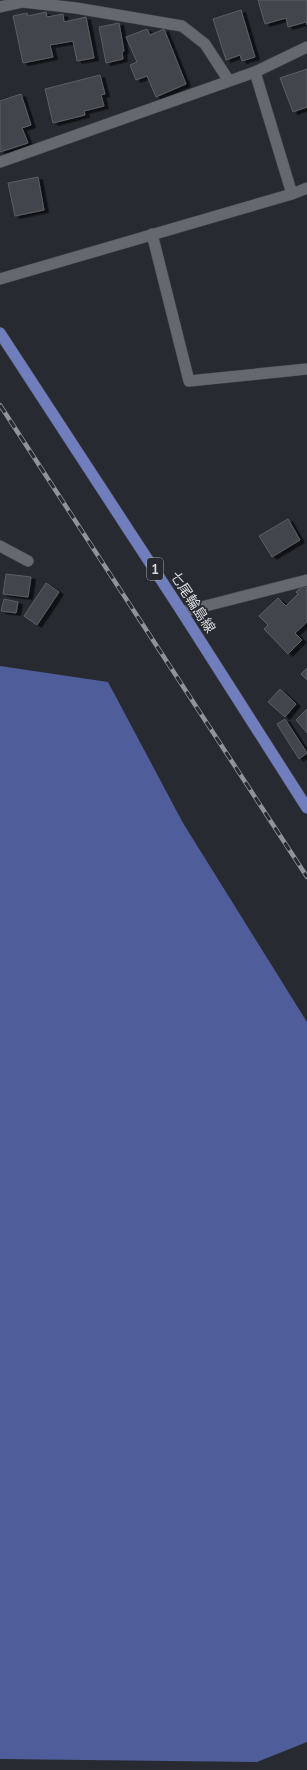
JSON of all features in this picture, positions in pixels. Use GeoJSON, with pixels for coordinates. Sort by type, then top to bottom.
{"type":"FeatureCollection","features":[{"type":"Feature","properties":{"kind":"main road","name":"七尾輪島線"},"geometry":{"type":"LineString","coordinates":[[0,333],[182,612],[307,808]]}},
{"type":"Feature","properties":{"kind":"street"},"geometry":{"type":"LineString","coordinates":[[0,7],[23,2],[76,8],[182,26],[205,44],[229,81]]}},
{"type":"Feature","properties":{"kind":"street"},"geometry":{"type":"LineString","coordinates":[[0,162],[255,72],[307,48]]}},
{"type":"Feature","properties":{"kind":"street"},"geometry":{"type":"LineString","coordinates":[[255,72],[292,194]]}},
{"type":"Feature","properties":{"kind":"street"},"geometry":{"type":"LineString","coordinates":[[0,280],[292,194],[307,188]]}},
{"type":"Feature","properties":{"kind":"street"},"geometry":{"type":"LineString","coordinates":[[152,234],[189,381],[307,370]]}},
{"type":"Feature","properties":{"kind":"street"},"geometry":{"type":"LineString","coordinates":[[0,546],[28,561]]}},
{"type":"Feature","properties":{"kind":"street"},"geometry":{"type":"LineString","coordinates":[[182,612],[307,580]]}},
{"type":"Feature","properties":{"kind":"shaded area"},"geometry":{"type":"Polygon","coordinates":[[[0,666],[108,682],[183,823],[307,1022],[307,1742],[257,1762],[0,1759],[0,666]]]}},
{"type":"Feature","properties":{"kind":"building"},"geometry":{"type":"Polygon","coordinates":[[[258,0],[307,0],[307,25],[306,22],[288,27],[286,18],[265,24],[258,0]]]}},
{"type":"Feature","properties":{"kind":"building"},"geometry":{"type":"Polygon","coordinates":[[[241,10],[255,57],[242,61],[240,55],[226,60],[213,19],[241,10]]]}},
{"type":"Feature","properties":{"kind":"building"},"geometry":{"type":"Polygon","coordinates":[[[46,12],[47,17],[63,14],[64,22],[86,17],[94,58],[77,61],[73,41],[50,45],[53,57],[23,63],[13,16],[27,13],[28,16],[46,12]]]}},
{"type":"Feature","properties":{"kind":"building"},"geometry":{"type":"Polygon","coordinates":[[[119,23],[124,51],[122,52],[123,59],[106,63],[99,27],[119,23]]]}},
{"type":"Feature","properties":{"kind":"building"},"geometry":{"type":"Polygon","coordinates":[[[147,29],[150,35],[164,29],[186,84],[156,97],[147,76],[136,80],[130,65],[137,62],[126,37],[147,29]]]}},
{"type":"Feature","properties":{"kind":"building"},"geometry":{"type":"Polygon","coordinates":[[[307,69],[307,107],[293,112],[280,78],[307,69]]]}},
{"type":"Feature","properties":{"kind":"building"},"geometry":{"type":"Polygon","coordinates":[[[100,75],[105,94],[101,95],[104,106],[84,111],[85,115],[53,123],[45,89],[100,75]]]}},
{"type":"Feature","properties":{"kind":"building"},"geometry":{"type":"Polygon","coordinates":[[[21,94],[31,125],[22,128],[28,143],[0,152],[0,101],[21,94]]]}},
{"type":"Feature","properties":{"kind":"building"},"geometry":{"type":"Polygon","coordinates":[[[38,177],[44,210],[15,216],[8,183],[38,177]]]}},
{"type":"Feature","properties":{"kind":"building"},"geometry":{"type":"Polygon","coordinates":[[[288,519],[300,540],[272,557],[259,536],[288,519]]]}},
{"type":"Feature","properties":{"kind":"building"},"geometry":{"type":"Polygon","coordinates":[[[6,574],[31,577],[28,597],[3,594],[6,574]]]}},
{"type":"Feature","properties":{"kind":"building"},"geometry":{"type":"Polygon","coordinates":[[[46,583],[59,592],[37,625],[24,616],[46,583]]]}},
{"type":"Feature","properties":{"kind":"building"},"geometry":{"type":"Polygon","coordinates":[[[304,585],[307,588],[307,622],[295,633],[302,640],[288,654],[264,629],[268,625],[259,616],[278,598],[286,606],[298,594],[296,592],[304,585]]]}},
{"type":"Feature","properties":{"kind":"building"},"geometry":{"type":"Polygon","coordinates":[[[4,599],[18,602],[16,613],[1,611],[4,599]]]}},
{"type":"Feature","properties":{"kind":"building"},"geometry":{"type":"Polygon","coordinates":[[[307,668],[307,680],[301,674],[307,668]]]}},
{"type":"Feature","properties":{"kind":"building"},"geometry":{"type":"Polygon","coordinates":[[[280,689],[296,704],[285,717],[268,702],[280,689]]]}},
{"type":"Feature","properties":{"kind":"building"},"geometry":{"type":"Polygon","coordinates":[[[307,709],[307,733],[296,720],[307,709]]]}},
{"type":"Feature","properties":{"kind":"building"},"geometry":{"type":"Polygon","coordinates":[[[285,719],[307,753],[299,759],[277,724],[285,719]]]}},
{"type":"Feature","properties":{"kind":"railway"},"geometry":{"type":"LineString","coordinates":[[0,405],[307,877]]}}]}
